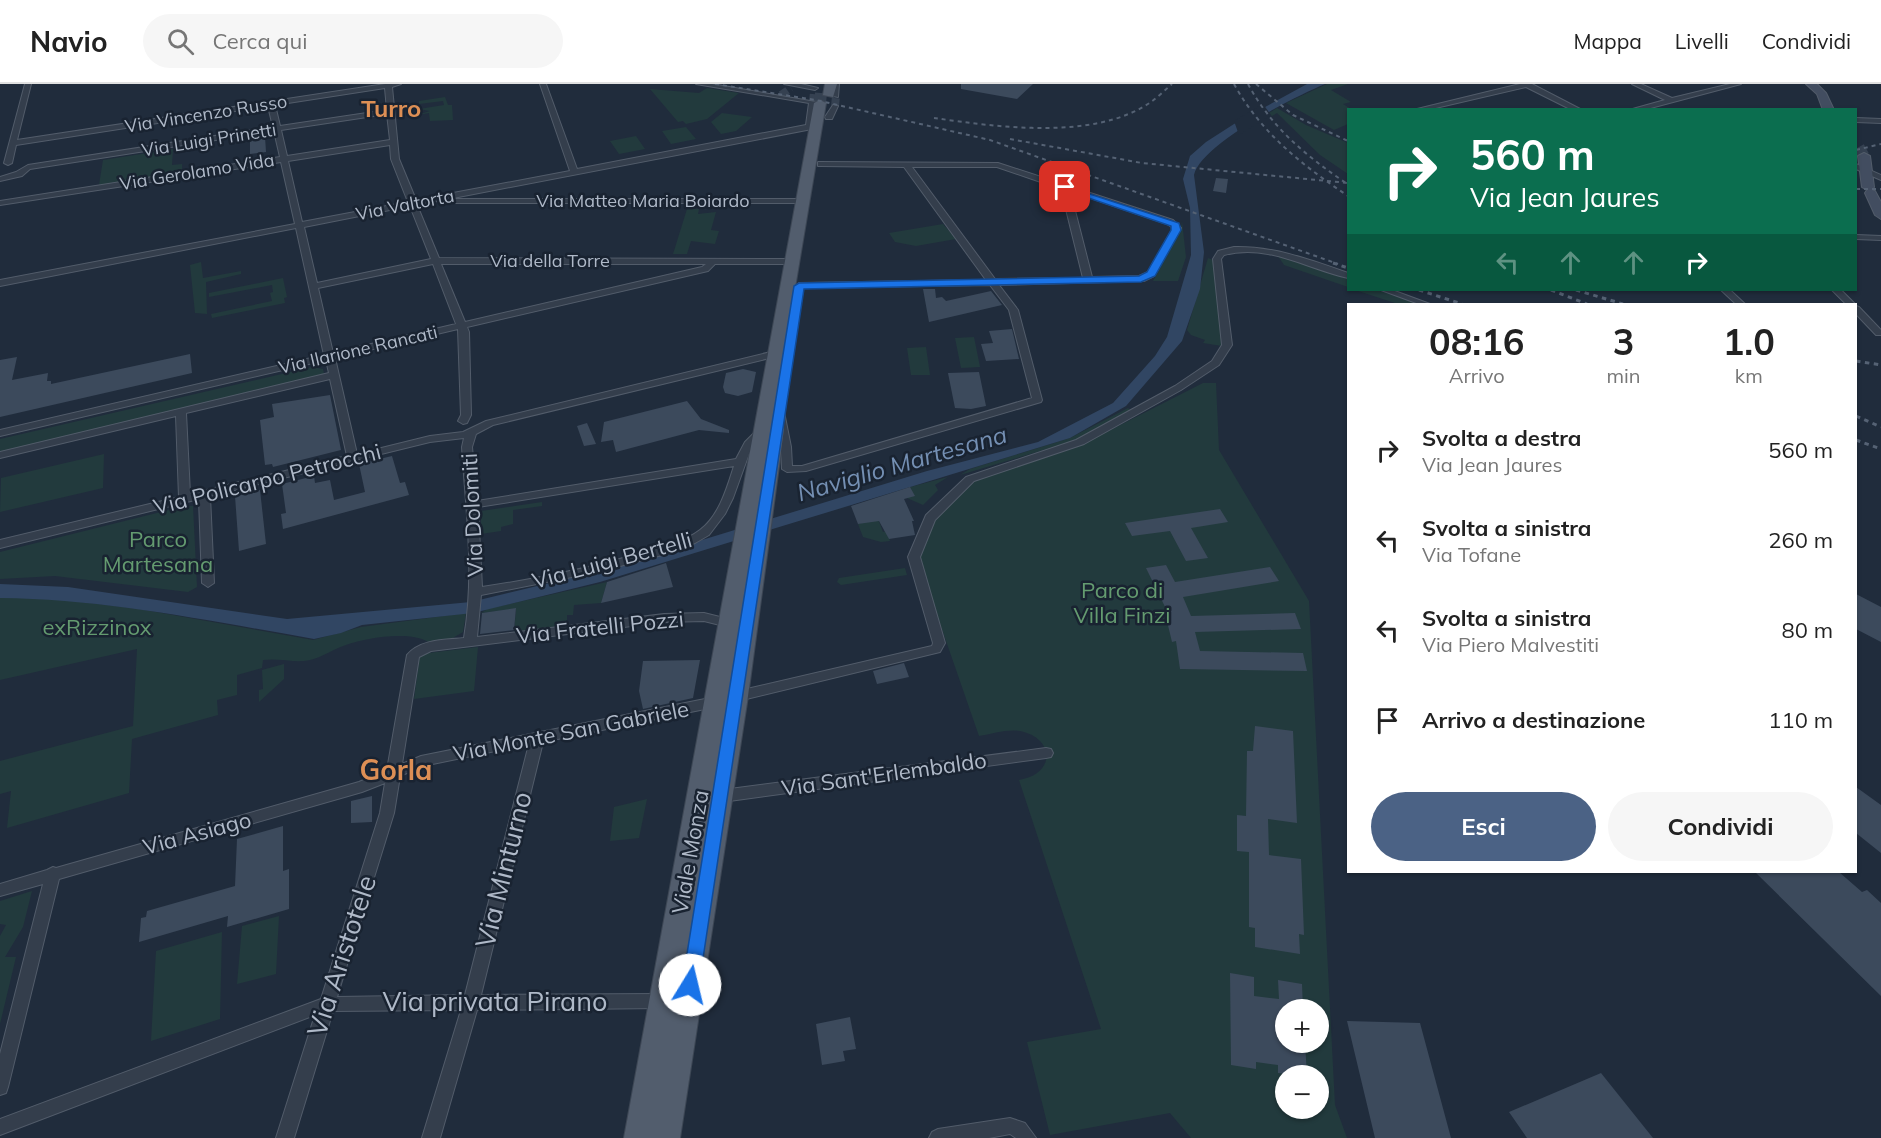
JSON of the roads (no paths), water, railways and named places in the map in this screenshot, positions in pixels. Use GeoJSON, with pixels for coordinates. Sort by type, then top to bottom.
{"type":"FeatureCollection","features":[{"type":"Feature","properties":{"kind":"main road","name":"Viale Monza"},"geometry":{"type":"LineString","coordinates":[[814,164],[812,129],[823,96]]}},
{"type":"Feature","properties":{"kind":"main road","name":"Viale Monza"},"geometry":{"type":"LineString","coordinates":[[666,1138],[675,1001],[715,702],[728,623],[754,528],[779,412],[799,286],[823,96]]}},
{"type":"Feature","properties":{"kind":"main road","name":"Viale Monza"},"geometry":{"type":"LineString","coordinates":[[638,1138],[675,1001],[722,796],[738,696],[763,430],[790,262],[808,201]]}},
{"type":"Feature","properties":{"kind":"main road"},"geometry":{"type":"LineString","coordinates":[[715,702],[738,696]]}},
{"type":"Feature","properties":{"kind":"street"},"geometry":{"type":"LineString","coordinates":[[0,201],[3,179],[21,173],[28,167],[23,163],[4,163],[13,143],[28,84]]}},
{"type":"Feature","properties":{"kind":"street"},"geometry":{"type":"LineString","coordinates":[[340,84],[340,94]]}},
{"type":"Feature","properties":{"kind":"street","name":"Via Vincenzo Russo"},"geometry":{"type":"LineString","coordinates":[[13,143],[399,84]]}},
{"type":"Feature","properties":{"kind":"street"},"geometry":{"type":"LineString","coordinates":[[543,84],[574,172]]}},
{"type":"Feature","properties":{"kind":"street"},"geometry":{"type":"LineString","coordinates":[[699,84],[777,95],[823,96]]}},
{"type":"Feature","properties":{"kind":"street","name":"Viale Monza"},"geometry":{"type":"LineString","coordinates":[[823,96],[836,84]]}},
{"type":"Feature","properties":{"kind":"street"},"geometry":{"type":"LineString","coordinates":[[1425,108],[1527,84],[1575,108]]}},
{"type":"Feature","properties":{"kind":"street"},"geometry":{"type":"LineString","coordinates":[[1635,84],[1671,100]]}},
{"type":"Feature","properties":{"kind":"street"},"geometry":{"type":"LineString","coordinates":[[1640,108],[1738,84]]}},
{"type":"Feature","properties":{"kind":"street"},"geometry":{"type":"LineString","coordinates":[[1811,84],[1819,91],[1828,108]]}},
{"type":"Feature","properties":{"kind":"street"},"geometry":{"type":"LineString","coordinates":[[788,85],[823,96]]}},
{"type":"Feature","properties":{"kind":"street","name":"Via Dolomiti"},"geometry":{"type":"LineString","coordinates":[[388,86],[395,159],[464,332],[466,399],[470,427],[467,447],[476,595],[470,642]]}},
{"type":"Feature","properties":{"kind":"street"},"geometry":{"type":"LineString","coordinates":[[271,104],[353,458]]}},
{"type":"Feature","properties":{"kind":"street","name":"Via Luigi Prinetti"},"geometry":{"type":"LineString","coordinates":[[28,167],[391,111]]}},
{"type":"Feature","properties":{"kind":"street"},"geometry":{"type":"LineString","coordinates":[[1857,120],[1881,121]]}},
{"type":"Feature","properties":{"kind":"street","name":"Via Valtorta"},"geometry":{"type":"LineString","coordinates":[[0,283],[574,172],[812,129]]}},
{"type":"Feature","properties":{"kind":"street","name":"Via Gerolamo Vida"},"geometry":{"type":"LineString","coordinates":[[0,201],[394,142]]}},
{"type":"Feature","properties":{"kind":"street"},"geometry":{"type":"LineString","coordinates":[[1864,156],[1860,168],[1881,178]]}},
{"type":"Feature","properties":{"kind":"street"},"geometry":{"type":"LineString","coordinates":[[799,286],[1146,277],[1151,274],[1176,226],[998,165],[814,164]]}},
{"type":"Feature","properties":{"kind":"street"},"geometry":{"type":"LineString","coordinates":[[907,165],[993,282]]}},
{"type":"Feature","properties":{"kind":"street"},"geometry":{"type":"LineString","coordinates":[[1065,187],[1088,279]]}},
{"type":"Feature","properties":{"kind":"street"},"geometry":{"type":"LineString","coordinates":[[484,190],[477,196],[484,201]]}},
{"type":"Feature","properties":{"kind":"street"},"geometry":{"type":"LineString","coordinates":[[1870,193],[1881,215]]}},
{"type":"Feature","properties":{"kind":"street","name":"Via Matteo Maria Boiardo"},"geometry":{"type":"LineString","coordinates":[[424,201],[808,201]]}},
{"type":"Feature","properties":{"kind":"street"},"geometry":{"type":"LineString","coordinates":[[1857,237],[1881,238]]}},
{"type":"Feature","properties":{"kind":"street"},"geometry":{"type":"LineString","coordinates":[[1857,242],[1881,243]]}},
{"type":"Feature","properties":{"kind":"street"},"geometry":{"type":"LineString","coordinates":[[738,696],[936,649],[939,643],[915,560],[915,551],[932,516],[970,479],[1084,440],[1196,378],[1216,363],[1227,345],[1217,257],[1223,252],[1232,250],[1278,253],[1347,276]]}},
{"type":"Feature","properties":{"kind":"street","name":"Via della Torre"},"geometry":{"type":"LineString","coordinates":[[313,286],[434,261],[790,262]]}},
{"type":"Feature","properties":{"kind":"street","name":"Via Ilarione Rancati"},"geometry":{"type":"LineString","coordinates":[[0,433],[705,269],[710,266],[710,261]]}},
{"type":"Feature","properties":{"kind":"street","name":"Viale Monza"},"geometry":{"type":"LineString","coordinates":[[779,412],[782,432],[789,449],[787,469],[810,468],[1037,400],[1013,310],[993,282]]}},
{"type":"Feature","properties":{"kind":"street"},"geometry":{"type":"LineString","coordinates":[[1388,291],[1423,303]]}},
{"type":"Feature","properties":{"kind":"street"},"geometry":{"type":"LineString","coordinates":[[1726,291],[1740,303]]}},
{"type":"Feature","properties":{"kind":"street"},"geometry":{"type":"LineString","coordinates":[[1837,291],[1850,303]]}},
{"type":"Feature","properties":{"kind":"street"},"geometry":{"type":"LineString","coordinates":[[1857,310],[1879,333]]}},
{"type":"Feature","properties":{"kind":"street"},"geometry":{"type":"LineString","coordinates":[[470,427],[775,354]]}},
{"type":"Feature","properties":{"kind":"street"},"geometry":{"type":"LineString","coordinates":[[728,365],[754,364],[772,371]]}},
{"type":"Feature","properties":{"kind":"street","name":"Via Ilarione Rancati"},"geometry":{"type":"LineString","coordinates":[[0,455],[334,375]]}},
{"type":"Feature","properties":{"kind":"street"},"geometry":{"type":"LineString","coordinates":[[181,413],[184,499]]}},
{"type":"Feature","properties":{"kind":"street","name":"Via Dolomiti"},"geometry":{"type":"LineString","coordinates":[[453,432],[470,427]]}},
{"type":"Feature","properties":{"kind":"street"},"geometry":{"type":"LineString","coordinates":[[471,505],[738,462],[753,438],[763,430]]}},
{"type":"Feature","properties":{"kind":"street","name":"Via Policarpo Petrocchi"},"geometry":{"type":"LineString","coordinates":[[0,544],[453,432]]}},
{"type":"Feature","properties":{"kind":"street","name":"Via Luigi Bertelli"},"geometry":{"type":"LineString","coordinates":[[476,595],[558,577],[696,539],[705,532],[726,502],[738,462]]}},
{"type":"Feature","properties":{"kind":"street"},"geometry":{"type":"LineString","coordinates":[[204,494],[208,583]]}},
{"type":"Feature","properties":{"kind":"street","name":"Via Fratelli Pozzi"},"geometry":{"type":"LineString","coordinates":[[405,699],[411,658],[415,653],[428,647],[672,617],[709,618],[728,623]]}},
{"type":"Feature","properties":{"kind":"street","name":"Via Aristotele"},"geometry":{"type":"LineString","coordinates":[[285,1138],[384,820],[394,773],[405,699]]}},
{"type":"Feature","properties":{"kind":"street","name":"Via Monte San Gabriele"},"geometry":{"type":"LineString","coordinates":[[394,773],[426,760],[715,702]]}},
{"type":"Feature","properties":{"kind":"street","name":"Via Minturno"},"geometry":{"type":"LineString","coordinates":[[431,1138],[472,1001],[537,739]]}},
{"type":"Feature","properties":{"kind":"street","name":"Via Sant'Erlembaldo"},"geometry":{"type":"LineString","coordinates":[[722,796],[1046,753]]}},
{"type":"Feature","properties":{"kind":"street","name":"Via Asiago"},"geometry":{"type":"LineString","coordinates":[[0,890],[53,873],[362,787],[394,773]]}},
{"type":"Feature","properties":{"kind":"street"},"geometry":{"type":"LineString","coordinates":[[0,1087],[53,873]]}},
{"type":"Feature","properties":{"kind":"street","name":"Via privata Pirano"},"geometry":{"type":"LineString","coordinates":[[0,1127],[326,1004],[675,1001]]}},
{"type":"Feature","properties":{"kind":"street"},"geometry":{"type":"LineString","coordinates":[[938,1138],[1005,1126],[1023,1134]]}},
{"type":"Feature","properties":{"kind":"water"},"geometry":{"type":"Polygon","coordinates":[[[1307,84],[1325,84],[1292,99],[1250,123],[1230,136],[1200,163],[1194,175],[1204,252],[1200,289],[1182,341],[1126,406],[1070,438],[600,582],[473,613],[362,625],[314,639],[119,607],[40,599],[0,598],[0,584],[68,587],[287,619],[471,602],[604,570],[927,471],[1038,442],[1113,403],[1155,356],[1167,337],[1191,255],[1190,208],[1183,179],[1190,156],[1206,142],[1234,124],[1307,84]]]}},
{"type":"Feature","properties":{"kind":"tunnel"},"geometry":{"type":"LineString","coordinates":[[781,95],[791,88]]}},
{"type":"Feature","properties":{"kind":"tunnel"},"geometry":{"type":"LineString","coordinates":[[813,102],[814,92]]}},
{"type":"Feature","properties":{"kind":"tunnel"},"geometry":{"type":"LineString","coordinates":[[820,103],[821,93]]}},
{"type":"Feature","properties":{"kind":"tunnel"},"geometry":{"type":"LineString","coordinates":[[835,106],[836,96]]}},
{"type":"Feature","properties":{"kind":"tunnel"},"geometry":{"type":"LineString","coordinates":[[1859,147],[1864,156]]}},
{"type":"Feature","properties":{"kind":"railway"},"geometry":{"type":"LineString","coordinates":[[715,84],[816,100],[990,140],[1338,264]]}},
{"type":"Feature","properties":{"kind":"railway"},"geometry":{"type":"LineString","coordinates":[[934,118],[1016,127],[1074,127],[1128,114],[1151,102],[1172,84]]}},
{"type":"Feature","properties":{"kind":"railway"},"geometry":{"type":"LineString","coordinates":[[1234,84],[1270,133],[1299,160],[1327,181]]}},
{"type":"Feature","properties":{"kind":"railway"},"geometry":{"type":"LineString","coordinates":[[1248,84],[1267,114],[1291,140],[1346,183]]}},
{"type":"Feature","properties":{"kind":"railway"},"geometry":{"type":"LineString","coordinates":[[1256,84],[1293,115],[1347,141]]}},
{"type":"Feature","properties":{"kind":"railway"},"geometry":{"type":"LineString","coordinates":[[1010,139],[1142,163],[1327,181]]}},
{"type":"Feature","properties":{"kind":"railway"},"geometry":{"type":"LineString","coordinates":[[1857,150],[1881,144]]}},
{"type":"Feature","properties":{"kind":"railway"},"geometry":{"type":"LineString","coordinates":[[1327,181],[1346,183]]}},
{"type":"Feature","properties":{"kind":"railway"},"geometry":{"type":"LineString","coordinates":[[1327,181],[1347,195]]}},
{"type":"Feature","properties":{"kind":"railway"},"geometry":{"type":"LineString","coordinates":[[1857,189],[1881,189]]}},
{"type":"Feature","properties":{"kind":"railway"},"geometry":{"type":"LineString","coordinates":[[1333,263],[1347,268]]}},
{"type":"Feature","properties":{"kind":"railway"},"geometry":{"type":"LineString","coordinates":[[1422,291],[1459,303]]}},
{"type":"Feature","properties":{"kind":"railway"},"geometry":{"type":"LineString","coordinates":[[1554,291],[1584,303]]}},
{"type":"Feature","properties":{"kind":"railway"},"geometry":{"type":"LineString","coordinates":[[1579,291],[1620,303]]}},
{"type":"Feature","properties":{"kind":"railway"},"geometry":{"type":"LineString","coordinates":[[1857,361],[1881,365]]}},
{"type":"Feature","properties":{"kind":"railway"},"geometry":{"type":"LineString","coordinates":[[1857,416],[1881,427]]}},
{"type":"Feature","properties":{"kind":"railway"},"geometry":{"type":"LineString","coordinates":[[1857,440],[1881,449]]}},
{"type":"Feature","properties":{"kind":"district","name":"Turro"},"geometry":{"type":"Point","coordinates":[391,109]}},
{"type":"Feature","properties":{"kind":"district","name":"Gorla"},"geometry":{"type":"Point","coordinates":[396,770]}},
{"type":"Feature","properties":{"kind":"water label","name":"Naviglio Martesana"},"geometry":{"type":"Point","coordinates":[902,464]}},
{"type":"Feature","properties":{"kind":"park label","name":"Parco Martesana"},"geometry":{"type":"Point","coordinates":[158,552]}},
{"type":"Feature","properties":{"kind":"park label","name":"Parco di Villa Finzi"},"geometry":{"type":"Point","coordinates":[1122,602]}},
{"type":"Feature","properties":{"kind":"park label","name":"exRizzinox"},"geometry":{"type":"Point","coordinates":[97,627]}}]}
